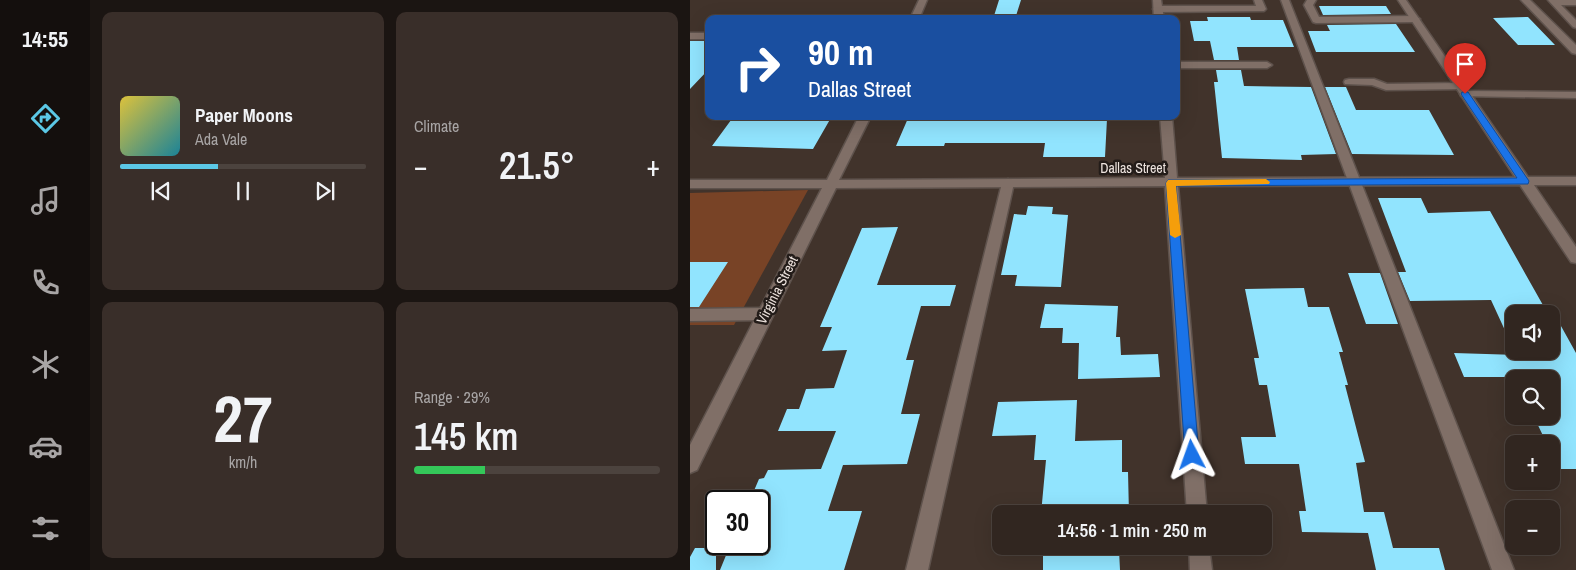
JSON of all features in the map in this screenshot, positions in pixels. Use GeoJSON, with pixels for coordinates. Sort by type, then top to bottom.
{"type":"FeatureCollection","features":[{"type":"Feature","properties":{"kind":"street"},"geometry":{"type":"LineString","coordinates":[[916,15],[923,0]]}},
{"type":"Feature","properties":{"kind":"street"},"geometry":{"type":"LineString","coordinates":[[1158,9],[1261,9],[1258,0]]}},
{"type":"Feature","properties":{"kind":"street"},"geometry":{"type":"LineString","coordinates":[[1285,0],[1503,570]]}},
{"type":"Feature","properties":{"kind":"street"},"geometry":{"type":"LineString","coordinates":[[1312,0],[1308,5],[1316,20],[1415,19]]}},
{"type":"Feature","properties":{"kind":"street"},"geometry":{"type":"LineString","coordinates":[[1402,0],[1576,258]]}},
{"type":"Feature","properties":{"kind":"street"},"geometry":{"type":"LineString","coordinates":[[1525,0],[1576,51]]}},
{"type":"Feature","properties":{"kind":"street"},"geometry":{"type":"LineString","coordinates":[[1553,1],[1576,2]]}},
{"type":"Feature","properties":{"kind":"street"},"geometry":{"type":"LineString","coordinates":[[1553,1],[1576,25]]}},
{"type":"Feature","properties":{"kind":"street"},"geometry":{"type":"LineString","coordinates":[[690,36],[705,36]]}},
{"type":"Feature","properties":{"kind":"street"},"geometry":{"type":"LineString","coordinates":[[1180,65],[1267,65]]}},
{"type":"Feature","properties":{"kind":"street"},"geometry":{"type":"LineString","coordinates":[[1349,82],[1374,82],[1386,86],[1576,95]]}},
{"type":"Feature","properties":{"kind":"street","name":"Virginia Street"},"geometry":{"type":"LineString","coordinates":[[690,464],[863,120]]}},
{"type":"Feature","properties":{"kind":"street"},"geometry":{"type":"LineString","coordinates":[[1166,120],[1196,505]]}},
{"type":"Feature","properties":{"kind":"street","name":"Dallas Street"},"geometry":{"type":"LineString","coordinates":[[690,184],[1576,181]]}},
{"type":"Feature","properties":{"kind":"street"},"geometry":{"type":"LineString","coordinates":[[917,570],[1008,183]]}},
{"type":"Feature","properties":{"kind":"street"},"geometry":{"type":"LineString","coordinates":[[690,315],[765,314]]}},
{"type":"Feature","properties":{"kind":"street"},"geometry":{"type":"LineString","coordinates":[[1200,555],[1201,570]]}},
{"type":"Feature","properties":{"kind":"shaded area"},"geometry":{"type":"Polygon","coordinates":[[[808,190],[734,325],[690,325],[690,193],[808,190]]]}},
{"type":"Feature","properties":{"kind":"building"},"geometry":{"type":"Polygon","coordinates":[[[999,0],[1021,0],[1016,15],[994,15],[999,0]]]}},
{"type":"Feature","properties":{"kind":"building"},"geometry":{"type":"Polygon","coordinates":[[[1319,6],[1386,6],[1391,14],[1323,15],[1319,6]]]}},
{"type":"Feature","properties":{"kind":"building"},"geometry":{"type":"Polygon","coordinates":[[[1207,17],[1250,17],[1251,20],[1283,20],[1294,47],[1237,47],[1239,60],[1214,60],[1210,41],[1194,41],[1190,21],[1208,21],[1207,17]]]}},
{"type":"Feature","properties":{"kind":"building"},"geometry":{"type":"Polygon","coordinates":[[[1528,17],[1555,45],[1518,45],[1493,18],[1528,17]]]}},
{"type":"Feature","properties":{"kind":"building"},"geometry":{"type":"Polygon","coordinates":[[[1396,24],[1415,52],[1316,52],[1308,31],[1330,31],[1327,25],[1396,24]]]}},
{"type":"Feature","properties":{"kind":"building"},"geometry":{"type":"Polygon","coordinates":[[[690,41],[705,41],[705,73],[690,89],[690,41]]]}},
{"type":"Feature","properties":{"kind":"building"},"geometry":{"type":"Polygon","coordinates":[[[1216,70],[1241,70],[1244,86],[1311,87],[1336,154],[1301,155],[1302,160],[1222,158],[1214,82],[1218,82],[1216,70]]]}},
{"type":"Feature","properties":{"kind":"building"},"geometry":{"type":"Polygon","coordinates":[[[1325,87],[1346,87],[1356,110],[1429,110],[1454,155],[1352,154],[1325,87]]]}},
{"type":"Feature","properties":{"kind":"building"},"geometry":{"type":"Polygon","coordinates":[[[731,120],[830,120],[813,149],[712,146],[731,120]]]}},
{"type":"Feature","properties":{"kind":"building"},"geometry":{"type":"Polygon","coordinates":[[[907,120],[1107,120],[1105,157],[1043,157],[1045,143],[945,143],[944,146],[896,146],[907,120]]]}},
{"type":"Feature","properties":{"kind":"building"},"geometry":{"type":"Polygon","coordinates":[[[1378,198],[1421,198],[1428,213],[1490,211],[1543,305],[1505,305],[1505,330],[1491,300],[1410,301],[1398,272],[1406,272],[1378,198]]]}},
{"type":"Feature","properties":{"kind":"building"},"geometry":{"type":"Polygon","coordinates":[[[1028,206],[1053,207],[1052,214],[1068,215],[1061,287],[1015,286],[1017,275],[1001,275],[1014,214],[1026,215],[1028,206]]]}},
{"type":"Feature","properties":{"kind":"building"},"geometry":{"type":"Polygon","coordinates":[[[898,227],[877,285],[956,285],[950,306],[921,306],[906,360],[914,360],[901,414],[920,414],[907,464],[843,465],[828,511],[862,511],[844,570],[720,570],[726,555],[770,555],[770,490],[754,490],[759,479],[764,478],[768,470],[821,469],[836,431],[778,431],[787,409],[799,409],[806,389],[834,388],[847,350],[822,351],[832,327],[820,327],[862,228],[898,227]]]}},
{"type":"Feature","properties":{"kind":"building"},"geometry":{"type":"Polygon","coordinates":[[[690,262],[728,262],[699,307],[690,307],[690,262]]]}},
{"type":"Feature","properties":{"kind":"building"},"geometry":{"type":"Polygon","coordinates":[[[1348,273],[1380,273],[1398,324],[1366,324],[1348,273]]]}},
{"type":"Feature","properties":{"kind":"building"},"geometry":{"type":"Polygon","coordinates":[[[1304,288],[1308,307],[1329,307],[1343,352],[1339,352],[1348,385],[1345,385],[1365,462],[1356,463],[1364,512],[1384,512],[1393,548],[1439,548],[1445,570],[1376,570],[1368,533],[1302,532],[1299,511],[1306,511],[1299,464],[1245,464],[1241,437],[1276,437],[1267,385],[1259,385],[1254,358],[1259,358],[1245,289],[1304,288]]]}},
{"type":"Feature","properties":{"kind":"building"},"geometry":{"type":"Polygon","coordinates":[[[1045,304],[1118,306],[1116,337],[1120,337],[1121,355],[1158,354],[1160,377],[1078,379],[1079,343],[1062,343],[1063,328],[1040,328],[1045,304]]]}},
{"type":"Feature","properties":{"kind":"building"},"geometry":{"type":"Polygon","coordinates":[[[1560,324],[1576,353],[1576,469],[1560,469],[1560,435],[1543,435],[1538,425],[1560,425],[1560,370],[1505,370],[1505,377],[1464,377],[1454,353],[1505,355],[1505,360],[1560,360],[1560,324]]]}},
{"type":"Feature","properties":{"kind":"building"},"geometry":{"type":"Polygon","coordinates":[[[1077,400],[1075,441],[1122,440],[1122,472],[1128,472],[1129,505],[1042,505],[1046,460],[1034,460],[1036,435],[992,436],[998,402],[1077,400]]]}},
{"type":"Feature","properties":{"kind":"building"},"geometry":{"type":"Polygon","coordinates":[[[695,548],[705,548],[705,555],[716,555],[716,570],[690,570],[690,557],[695,548]]]}},
{"type":"Feature","properties":{"kind":"building"},"geometry":{"type":"Polygon","coordinates":[[[1043,555],[1119,555],[1120,570],[1043,570],[1043,555]]]}},
{"type":"Feature","properties":{"kind":"slow traffic"},"geometry":{"type":"LineString","coordinates":[[1175,235],[1171,183],[1266,182]]}},
{"type":"Feature","properties":{"kind":"route"},"geometry":{"type":"LineString","coordinates":[[1192,455],[1171,183],[1524,181],[1465,94]]}}]}
